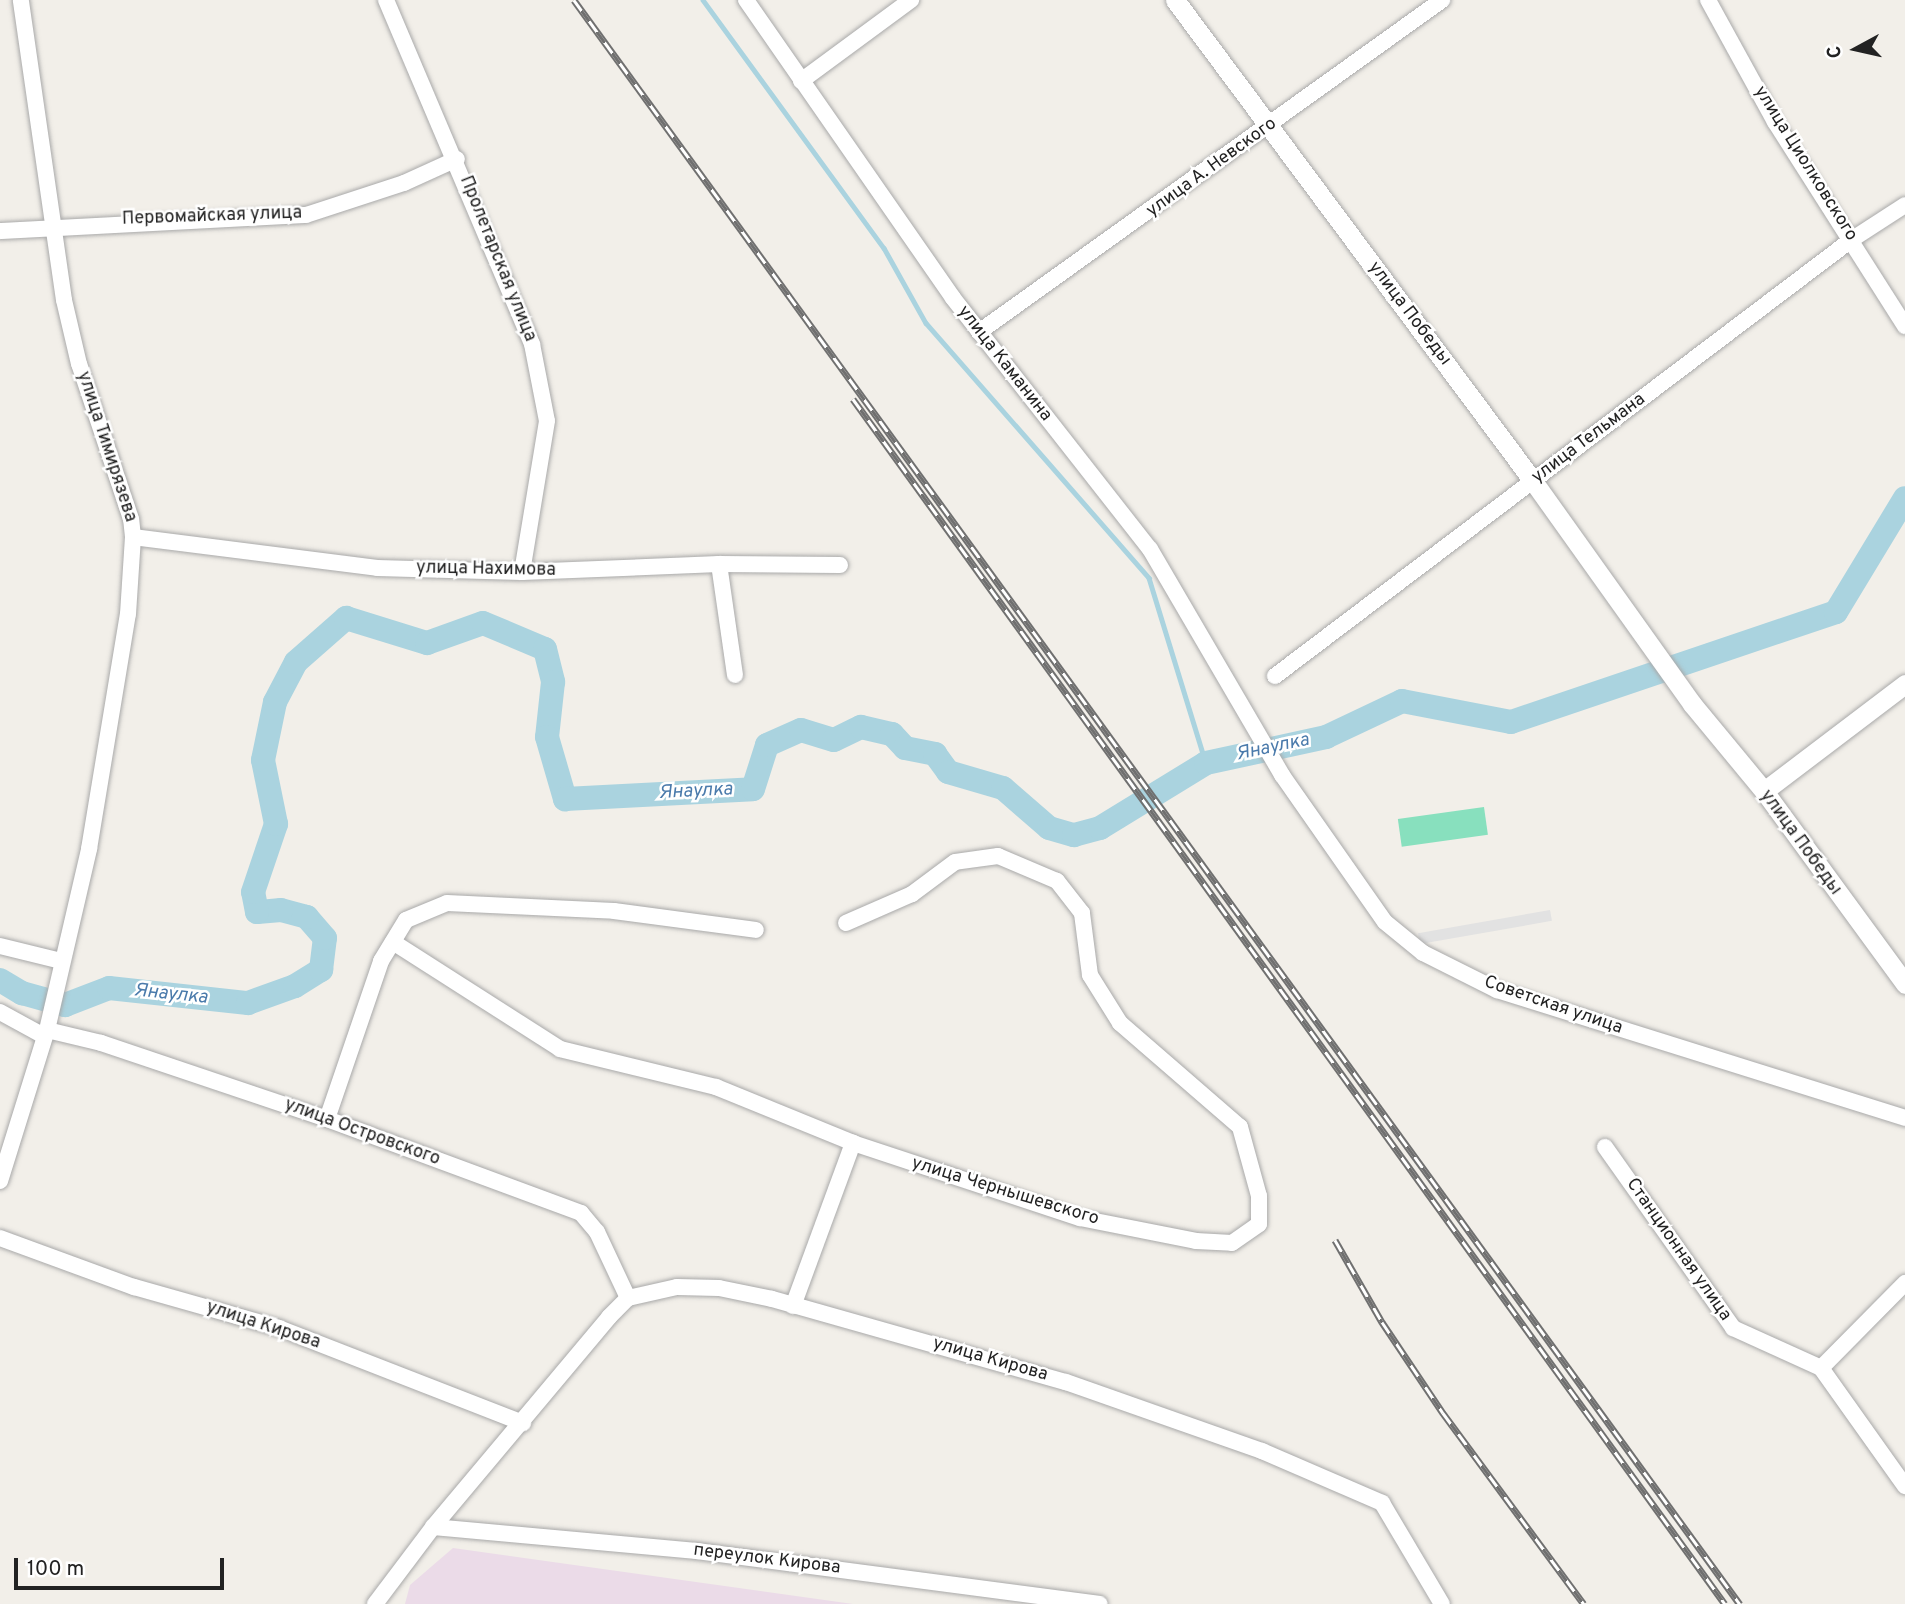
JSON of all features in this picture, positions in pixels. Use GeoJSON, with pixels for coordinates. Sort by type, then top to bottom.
{"type":"FeatureCollection","features":[{"type":"Feature","properties":{"kind":"street","name":"улица Тимирязева"},"geometry":{"type":"LineString","coordinates":[[21,0],[51,230],[79,364],[131,519],[133,537],[124,640],[89,849],[46,1033]]}},
{"type":"Feature","properties":{"kind":"street","name":"Пролетарская улица"},"geometry":{"type":"LineString","coordinates":[[386,0],[457,159],[532,344],[547,421],[522,572]]}},
{"type":"Feature","properties":{"kind":"street","name":"улица Каманина"},"geometry":{"type":"LineString","coordinates":[[746,0],[979,332],[1150,549],[1282,775]]}},
{"type":"Feature","properties":{"kind":"street"},"geometry":{"type":"LineString","coordinates":[[801,81],[911,0]]}},
{"type":"Feature","properties":{"kind":"street","name":"улица Победы"},"geometry":{"type":"LineString","coordinates":[[1175,0],[1533,481],[1692,704],[1764,791],[1905,984]]}},
{"type":"Feature","properties":{"kind":"street","name":"улица А. Невского"},"geometry":{"type":"LineString","coordinates":[[979,332],[1442,0]]}},
{"type":"Feature","properties":{"kind":"street","name":"улица Циолковского"},"geometry":{"type":"LineString","coordinates":[[1708,0],[1775,122],[1905,326]]}},
{"type":"Feature","properties":{"kind":"street","name":"Первомайская улица"},"geometry":{"type":"LineString","coordinates":[[0,231],[51,230],[110,222],[306,215],[404,183],[457,159]]}},
{"type":"Feature","properties":{"kind":"street","name":"улица Тельмана"},"geometry":{"type":"LineString","coordinates":[[1275,676],[1851,240],[1905,205]]}},
{"type":"Feature","properties":{"kind":"street","name":"улица Нахимова"},"geometry":{"type":"LineString","coordinates":[[133,537],[377,568],[522,572],[719,564],[840,565]]}},
{"type":"Feature","properties":{"kind":"street"},"geometry":{"type":"LineString","coordinates":[[719,564],[735,675]]}},
{"type":"Feature","properties":{"kind":"street"},"geometry":{"type":"LineString","coordinates":[[1764,791],[1905,684]]}},
{"type":"Feature","properties":{"kind":"street","name":"Советская улица"},"geometry":{"type":"LineString","coordinates":[[1282,775],[1385,922],[1423,953],[1497,990],[1905,1118]]}},
{"type":"Feature","properties":{"kind":"street","name":"улица Чернышевского"},"geometry":{"type":"LineString","coordinates":[[393,942],[560,1049],[716,1087],[853,1143],[1080,1218],[1196,1241],[1232,1243],[1259,1224],[1259,1196],[1240,1127],[1120,1023],[1090,975],[1082,913],[1057,881],[998,856],[955,862],[912,894],[846,923]]}},
{"type":"Feature","properties":{"kind":"street"},"geometry":{"type":"LineString","coordinates":[[327,1119],[381,961],[406,920],[447,903],[614,911],[756,930]]}},
{"type":"Feature","properties":{"kind":"street"},"geometry":{"type":"LineString","coordinates":[[0,946],[60,968]]}},
{"type":"Feature","properties":{"kind":"street","name":"улица Островского"},"geometry":{"type":"LineString","coordinates":[[0,1012],[46,1033],[101,1043],[327,1119],[581,1213],[597,1232],[628,1298]]}},
{"type":"Feature","properties":{"kind":"street"},"geometry":{"type":"LineString","coordinates":[[0,1181],[46,1033]]}},
{"type":"Feature","properties":{"kind":"street"},"geometry":{"type":"LineString","coordinates":[[793,1306],[853,1143]]}},
{"type":"Feature","properties":{"kind":"street","name":"Станционная улица"},"geometry":{"type":"LineString","coordinates":[[1605,1147],[1733,1328],[1821,1368]]}},
{"type":"Feature","properties":{"kind":"street","name":"улица Кирова"},"geometry":{"type":"LineString","coordinates":[[0,1238],[134,1287],[279,1328],[523,1423]]}},
{"type":"Feature","properties":{"kind":"street"},"geometry":{"type":"LineString","coordinates":[[1905,1283],[1821,1368],[1905,1486]]}},
{"type":"Feature","properties":{"kind":"street","name":"улица Кирова"},"geometry":{"type":"LineString","coordinates":[[628,1298],[677,1287],[719,1289],[793,1306],[1066,1382],[1336,1482],[1382,1503],[1437,1602]]}},
{"type":"Feature","properties":{"kind":"street"},"geometry":{"type":"LineString","coordinates":[[375,1604],[433,1527],[628,1298]]}},
{"type":"Feature","properties":{"kind":"street","name":"переулок Кирова"},"geometry":{"type":"LineString","coordinates":[[433,1527],[697,1551],[1100,1604]]}},
{"type":"Feature","properties":{"kind":"shaded area"},"geometry":{"type":"Polygon","coordinates":[[[1550,910],[1552,921],[1420,944],[1418,933],[1550,910]]]}},
{"type":"Feature","properties":{"kind":"shaded area"},"geometry":{"type":"Polygon","coordinates":[[[453,1548],[853,1604],[405,1604],[410,1585],[453,1548]]]}},
{"type":"Feature","properties":{"kind":"green space"},"geometry":{"type":"Polygon","coordinates":[[[1484,807],[1488,835],[1402,847],[1398,819],[1484,807]]]}},
{"type":"Feature","properties":{"kind":"waterway"},"geometry":{"type":"LineString","coordinates":[[703,0],[884,248],[926,323],[1149,578],[1206,763]]}},
{"type":"Feature","properties":{"kind":"waterway","name":"Янаулка"},"geometry":{"type":"LineString","coordinates":[[0,980],[22,993],[65,1005],[109,988],[248,1003],[295,986],[321,970],[325,938],[307,917],[281,910],[257,912],[253,892],[276,824],[263,760],[275,702],[296,662],[346,618],[427,643],[483,623],[545,649],[553,682],[547,737],[565,799],[753,789],[767,745],[801,730],[834,740],[861,727],[892,734],[905,748],[935,754],[948,772],[1003,788],[1049,828],[1074,835],[1100,828],[1206,763],[1326,737],[1402,701],[1511,722],[1836,612],[1905,498]]}},
{"type":"Feature","properties":{"kind":"railway"},"geometry":{"type":"LineString","coordinates":[[574,0],[1740,1604]]}},
{"type":"Feature","properties":{"kind":"railway"},"geometry":{"type":"LineString","coordinates":[[853,399],[1725,1604]]}},
{"type":"Feature","properties":{"kind":"railway"},"geometry":{"type":"LineString","coordinates":[[1335,1240],[1382,1322],[1443,1413],[1584,1604]]}}]}
